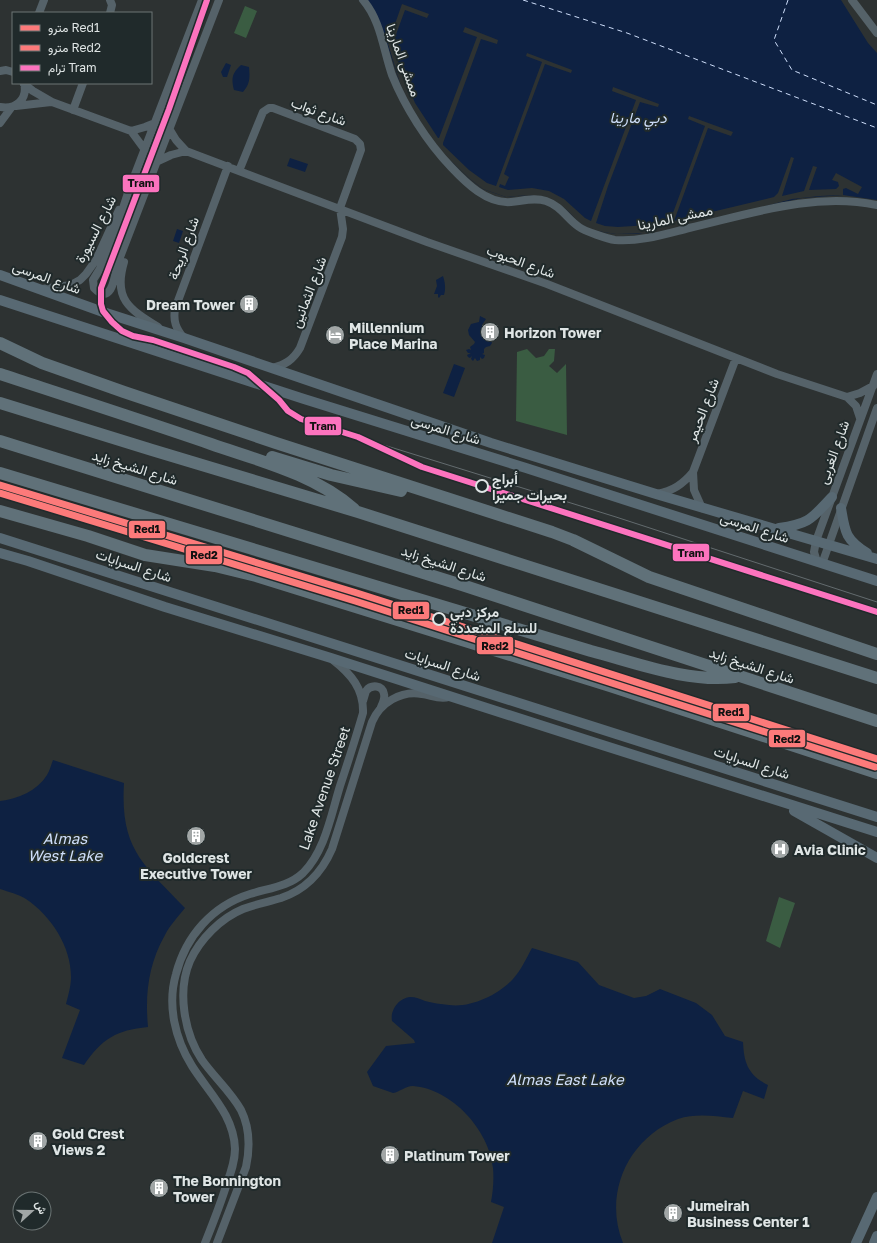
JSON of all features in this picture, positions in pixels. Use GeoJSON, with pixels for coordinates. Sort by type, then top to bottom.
{"type":"FeatureCollection","features":[{"type":"Feature","properties":{"kind":"highway"},"geometry":{"type":"LineString","coordinates":[[0,343],[42,363],[124,392],[552,532],[573,540],[649,577],[877,654]]}},
{"type":"Feature","properties":{"kind":"highway"},"geometry":{"type":"LineString","coordinates":[[0,374],[270,464],[312,481],[338,495],[358,512]]}},
{"type":"Feature","properties":{"kind":"highway","name":"شارع الشيخ زايد"},"geometry":{"type":"LineString","coordinates":[[0,403],[358,512],[877,678]]}},
{"type":"Feature","properties":{"kind":"highway"},"geometry":{"type":"LineString","coordinates":[[192,438],[251,450],[346,479],[407,493],[430,493]]}},
{"type":"Feature","properties":{"kind":"highway","name":"شارع الشيخ زايد"},"geometry":{"type":"LineString","coordinates":[[0,441],[462,585],[877,722]]}},
{"type":"Feature","properties":{"kind":"highway"},"geometry":{"type":"LineString","coordinates":[[0,473],[599,653],[696,678],[718,679],[739,676]]}},
{"type":"Feature","properties":{"kind":"highway"},"geometry":{"type":"LineString","coordinates":[[0,511],[145,554],[215,566],[256,576],[597,682],[877,773]]}},
{"type":"Feature","properties":{"kind":"main road","name":"شارع المرسى"},"geometry":{"type":"LineString","coordinates":[[0,275],[39,290],[491,443],[702,508],[816,541]]}},
{"type":"Feature","properties":{"kind":"main road","name":"شارع المرسى"},"geometry":{"type":"LineString","coordinates":[[4,301],[304,399],[526,468],[877,582]]}},
{"type":"Feature","properties":{"kind":"main road"},"geometry":{"type":"LineString","coordinates":[[775,529],[794,526],[805,522],[814,515],[832,496]]}},
{"type":"Feature","properties":{"kind":"main road"},"geometry":{"type":"LineString","coordinates":[[841,508],[847,536],[857,547],[877,559]]}},
{"type":"Feature","properties":{"kind":"main road","name":"شارع السرايات"},"geometry":{"type":"LineString","coordinates":[[0,538],[877,817]]}},
{"type":"Feature","properties":{"kind":"main road"},"geometry":{"type":"LineString","coordinates":[[816,541],[877,559]]}},
{"type":"Feature","properties":{"kind":"main road","name":"شارع السرايات"},"geometry":{"type":"LineString","coordinates":[[0,553],[165,607],[452,696],[501,713],[877,832]]}},
{"type":"Feature","properties":{"kind":"main road"},"geometry":{"type":"LineString","coordinates":[[57,571],[62,557]]}},
{"type":"Feature","properties":{"kind":"main road"},"geometry":{"type":"LineString","coordinates":[[501,713],[505,698]]}},
{"type":"Feature","properties":{"kind":"main road","name":"شارع السرايات"},"geometry":{"type":"LineString","coordinates":[[777,800],[877,858]]}},
{"type":"Feature","properties":{"kind":"main road"},"geometry":{"type":"LineString","coordinates":[[856,1243],[877,1197]]}},
{"type":"Feature","properties":{"kind":"main road"},"geometry":{"type":"LineString","coordinates":[[874,1243],[877,1236]]}},
{"type":"Feature","properties":{"kind":"street"},"geometry":{"type":"LineString","coordinates":[[39,12],[44,0]]}},
{"type":"Feature","properties":{"kind":"street"},"geometry":{"type":"LineString","coordinates":[[110,0],[112,5],[110,12]]}},
{"type":"Feature","properties":{"kind":"street","name":"شارع السيورة"},"geometry":{"type":"LineString","coordinates":[[202,0],[129,192],[109,250],[93,280],[94,288],[101,293],[106,293],[113,286],[118,265],[219,0]]}},
{"type":"Feature","properties":{"kind":"street","name":"ممشى المارينا"},"geometry":{"type":"LineString","coordinates":[[363,0],[375,17],[393,76],[400,94],[411,114],[451,167],[474,188],[489,198],[509,202],[528,199],[546,201],[564,212],[582,229],[615,240],[666,235],[781,206],[819,201],[845,200],[877,205]]}},
{"type":"Feature","properties":{"kind":"street"},"geometry":{"type":"LineString","coordinates":[[852,0],[877,33]]}},
{"type":"Feature","properties":{"kind":"street"},"geometry":{"type":"LineString","coordinates":[[24,84],[52,102],[131,130],[145,128],[155,123]]}},
{"type":"Feature","properties":{"kind":"street"},"geometry":{"type":"LineString","coordinates":[[0,123],[13,107],[21,102],[25,90],[24,84]]}},
{"type":"Feature","properties":{"kind":"street"},"geometry":{"type":"LineString","coordinates":[[73,110],[83,84]]}},
{"type":"Feature","properties":{"kind":"street"},"geometry":{"type":"LineString","coordinates":[[0,107],[13,107],[52,102]]}},
{"type":"Feature","properties":{"kind":"street","name":"شارع ثواب"},"geometry":{"type":"LineString","coordinates":[[239,171],[263,112],[269,108],[284,112],[355,139],[360,144],[360,150],[340,208]]}},
{"type":"Feature","properties":{"kind":"street"},"geometry":{"type":"LineString","coordinates":[[131,130],[145,150]]}},
{"type":"Feature","properties":{"kind":"street"},"geometry":{"type":"LineString","coordinates":[[158,161],[171,155],[186,151],[176,140],[170,130]]}},
{"type":"Feature","properties":{"kind":"street","name":"شارع الحبوب"},"geometry":{"type":"LineString","coordinates":[[186,151],[427,242],[547,284],[777,374],[847,397]]}},
{"type":"Feature","properties":{"kind":"street","name":"شارع الريحة"},"geometry":{"type":"LineString","coordinates":[[184,338],[176,325],[174,318],[175,309],[228,166]]}},
{"type":"Feature","properties":{"kind":"street","name":"شارع السيورة"},"geometry":{"type":"LineString","coordinates":[[39,290],[71,285],[80,280],[86,274],[96,260],[121,204],[129,192]]}},
{"type":"Feature","properties":{"kind":"street","name":"شارع الثمانين"},"geometry":{"type":"LineString","coordinates":[[272,368],[288,362],[295,357],[300,348],[342,237],[343,229],[340,208]]}},
{"type":"Feature","properties":{"kind":"street","name":"شارع السيورة"},"geometry":{"type":"LineString","coordinates":[[132,230],[130,244],[121,277],[122,294],[130,308],[165,332]]}},
{"type":"Feature","properties":{"kind":"street","name":"شارع الحيمر"},"geometry":{"type":"LineString","coordinates":[[656,494],[667,492],[678,486],[693,472],[736,358]]}},
{"type":"Feature","properties":{"kind":"street","name":"شارع الغربى"},"geometry":{"type":"LineString","coordinates":[[819,563],[814,552],[816,541],[877,374]]}},
{"type":"Feature","properties":{"kind":"street"},"geometry":{"type":"LineString","coordinates":[[860,418],[856,406],[847,397],[860,393],[873,386]]}},
{"type":"Feature","properties":{"kind":"street","name":"شارع الغربى"},"geometry":{"type":"LineString","coordinates":[[819,563],[828,544],[874,421],[877,408]]}},
{"type":"Feature","properties":{"kind":"street","name":"شارع الحيمر"},"geometry":{"type":"LineString","coordinates":[[693,472],[694,490],[702,508]]}},
{"type":"Feature","properties":{"kind":"street"},"geometry":{"type":"LineString","coordinates":[[331,658],[350,675],[356,683],[363,701]]}},
{"type":"Feature","properties":{"kind":"street","name":"Lake Avenue Street"},"geometry":{"type":"LineString","coordinates":[[205,1243],[222,1200],[234,1162],[235,1140],[228,1118],[212,1092],[182,1050],[172,1013],[172,994],[175,976],[187,945],[204,922],[214,913],[238,899],[287,884],[295,879],[311,863],[317,853],[326,830],[361,718],[363,701],[370,687],[379,687],[383,690],[385,695],[381,708],[372,722],[327,861],[311,880],[292,893],[242,910],[221,922],[203,940],[190,962],[184,994],[188,1028],[193,1044],[201,1059],[241,1111],[248,1133],[248,1155],[246,1166],[217,1243]]}},
{"type":"Feature","properties":{"kind":"street","name":"Lake Avenue Street"},"geometry":{"type":"LineString","coordinates":[[381,708],[394,699],[408,694],[423,694],[441,698],[452,696]]}},
{"type":"Feature","properties":{"kind":"green space"},"geometry":{"type":"Polygon","coordinates":[[[245,6],[257,11],[246,38],[234,33],[245,6]]]}},
{"type":"Feature","properties":{"kind":"green space"},"geometry":{"type":"Polygon","coordinates":[[[527,349],[536,358],[544,356],[549,349],[555,349],[554,361],[549,366],[557,373],[566,364],[567,435],[516,421],[517,352],[527,349]]]}},
{"type":"Feature","properties":{"kind":"green space"},"geometry":{"type":"Polygon","coordinates":[[[779,897],[795,903],[780,948],[766,941],[779,897]]]}},
{"type":"Feature","properties":{"kind":"water","name":"دبي مارينا"},"geometry":{"type":"Polygon","coordinates":[[[364,0],[841,0],[868,43],[877,53],[877,200],[843,195],[802,198],[638,234],[616,234],[591,230],[579,223],[562,206],[547,198],[528,195],[506,197],[483,189],[452,162],[400,83],[382,29],[364,0]]]}},
{"type":"Feature","properties":{"kind":"water"},"geometry":{"type":"Polygon","coordinates":[[[226,63],[231,65],[227,77],[223,77],[221,72],[226,63]]]}},
{"type":"Feature","properties":{"kind":"water"},"geometry":{"type":"Polygon","coordinates":[[[241,65],[249,67],[248,83],[243,92],[234,90],[233,83],[233,76],[241,65]]]}},
{"type":"Feature","properties":{"kind":"water"},"geometry":{"type":"Polygon","coordinates":[[[290,158],[308,164],[305,172],[287,166],[290,158]]]}},
{"type":"Feature","properties":{"kind":"water"},"geometry":{"type":"Polygon","coordinates":[[[177,229],[183,231],[179,243],[173,241],[177,229]]]}},
{"type":"Feature","properties":{"kind":"water"},"geometry":{"type":"Polygon","coordinates":[[[443,276],[445,293],[439,298],[438,294],[434,294],[437,286],[436,280],[443,276]]]}},
{"type":"Feature","properties":{"kind":"water"},"geometry":{"type":"Polygon","coordinates":[[[480,316],[486,319],[482,325],[484,336],[490,338],[492,343],[484,349],[484,353],[482,354],[485,355],[484,358],[482,359],[480,357],[480,360],[477,361],[475,358],[473,361],[471,359],[472,356],[470,358],[467,355],[471,353],[468,353],[466,350],[471,350],[470,347],[475,342],[469,335],[468,330],[471,324],[479,322],[480,316]]]}},
{"type":"Feature","properties":{"kind":"water"},"geometry":{"type":"Polygon","coordinates":[[[454,364],[465,368],[454,397],[443,393],[454,364]]]}},
{"type":"Feature","properties":{"kind":"water","name":"Almas West Lake"},"geometry":{"type":"Polygon","coordinates":[[[53,760],[124,783],[124,806],[130,840],[146,867],[185,908],[167,931],[159,946],[151,969],[147,1003],[148,1027],[118,1033],[111,1037],[97,1049],[84,1065],[62,1058],[80,1010],[66,1004],[71,977],[70,965],[63,943],[51,923],[35,906],[23,897],[0,889],[0,801],[20,796],[38,786],[47,775],[53,760]]]}},
{"type":"Feature","properties":{"kind":"water","name":"Almas East Lake"},"geometry":{"type":"Polygon","coordinates":[[[532,948],[578,962],[599,985],[634,998],[646,996],[660,989],[696,1003],[712,1015],[725,1036],[743,1042],[748,1068],[756,1077],[768,1085],[764,1099],[743,1091],[733,1118],[692,1116],[678,1119],[660,1128],[633,1154],[624,1170],[618,1187],[616,1206],[618,1224],[623,1243],[492,1243],[504,1207],[491,1202],[493,1168],[490,1154],[476,1126],[454,1103],[441,1095],[427,1089],[413,1086],[393,1093],[373,1086],[367,1072],[386,1046],[415,1043],[414,1040],[392,1021],[392,1013],[399,1002],[406,998],[412,997],[434,1003],[457,1005],[484,999],[500,990],[513,979],[532,948]]]}},
{"type":"Feature","properties":{"kind":"pier"},"geometry":{"type":"Polygon","coordinates":[[[402,4],[429,14],[427,18],[405,10],[394,40],[393,49],[415,103],[438,138],[477,37],[463,32],[465,27],[498,40],[497,44],[481,39],[443,143],[443,145],[469,170],[487,183],[496,186],[542,62],[526,56],[527,53],[572,70],[571,73],[545,64],[504,174],[509,177],[505,186],[500,184],[499,187],[508,190],[532,188],[549,191],[564,199],[585,218],[591,221],[636,100],[612,91],[613,87],[659,104],[658,107],[640,102],[608,186],[596,223],[605,226],[618,227],[664,224],[670,221],[705,126],[688,119],[689,116],[733,132],[731,136],[708,128],[674,221],[774,197],[778,193],[791,157],[794,158],[782,196],[804,191],[813,166],[817,167],[809,190],[836,189],[839,186],[838,182],[832,180],[836,173],[862,187],[858,194],[846,188],[843,189],[843,195],[792,199],[675,230],[652,233],[616,234],[591,230],[579,223],[562,206],[547,198],[528,195],[506,197],[483,189],[452,162],[437,145],[411,107],[400,83],[388,44],[402,4]]]}},
{"type":"Feature","properties":{"kind":"ferry route"},"geometry":{"type":"LineString","coordinates":[[523,0],[627,33],[877,128]]}},
{"type":"Feature","properties":{"kind":"ferry route"},"geometry":{"type":"LineString","coordinates":[[788,0],[774,40],[792,70],[877,105]]}},
{"type":"Feature","properties":{"kind":"tram line","name":"Tram"},"geometry":{"type":"LineString","coordinates":[[207,0],[169,109],[101,288],[101,304],[103,311],[112,322],[122,331],[133,336],[153,340],[248,373],[279,400],[288,411],[301,419],[358,437],[422,467],[877,612]]}},
{"type":"Feature","properties":{"kind":"tram line"},"geometry":{"type":"LineString","coordinates":[[358,437],[616,517],[877,602]]}},
{"type":"Feature","properties":{"kind":"metro line","name":"Red1"},"geometry":{"type":"LineString","coordinates":[[0,485],[357,593],[877,759]]}},
{"type":"Feature","properties":{"kind":"metro line","name":"Red2"},"geometry":{"type":"LineString","coordinates":[[0,493],[355,601],[875,767]]}},
{"type":"Feature","properties":{"kind":"place","name":"Dream Tower"},"geometry":{"type":"Point","coordinates":[249,304]}},
{"type":"Feature","properties":{"kind":"place","name":"Horizon Tower"},"geometry":{"type":"Point","coordinates":[490,332]}},
{"type":"Feature","properties":{"kind":"place","name":"Millennium Place Marina"},"geometry":{"type":"Point","coordinates":[335,335]}},
{"type":"Feature","properties":{"kind":"place","name":"أبراج بحيرات جميرا"},"geometry":{"type":"Point","coordinates":[482,486]}},
{"type":"Feature","properties":{"kind":"place","name":"مركز دبي للسلع المتعددة"},"geometry":{"type":"Point","coordinates":[439,619]}},
{"type":"Feature","properties":{"kind":"place","name":"Goldcrest Executive Tower"},"geometry":{"type":"Point","coordinates":[196,836]}},
{"type":"Feature","properties":{"kind":"place","name":"Avia Clinic"},"geometry":{"type":"Point","coordinates":[780,849]}},
{"type":"Feature","properties":{"kind":"place","name":"Gold Crest Views 2"},"geometry":{"type":"Point","coordinates":[38,1141]}},
{"type":"Feature","properties":{"kind":"place","name":"Platinum Tower"},"geometry":{"type":"Point","coordinates":[390,1155]}},
{"type":"Feature","properties":{"kind":"place","name":"The Bonnington Tower"},"geometry":{"type":"Point","coordinates":[159,1188]}},
{"type":"Feature","properties":{"kind":"place","name":"Jumeirah Business Center 1"},"geometry":{"type":"Point","coordinates":[673,1213]}}]}
